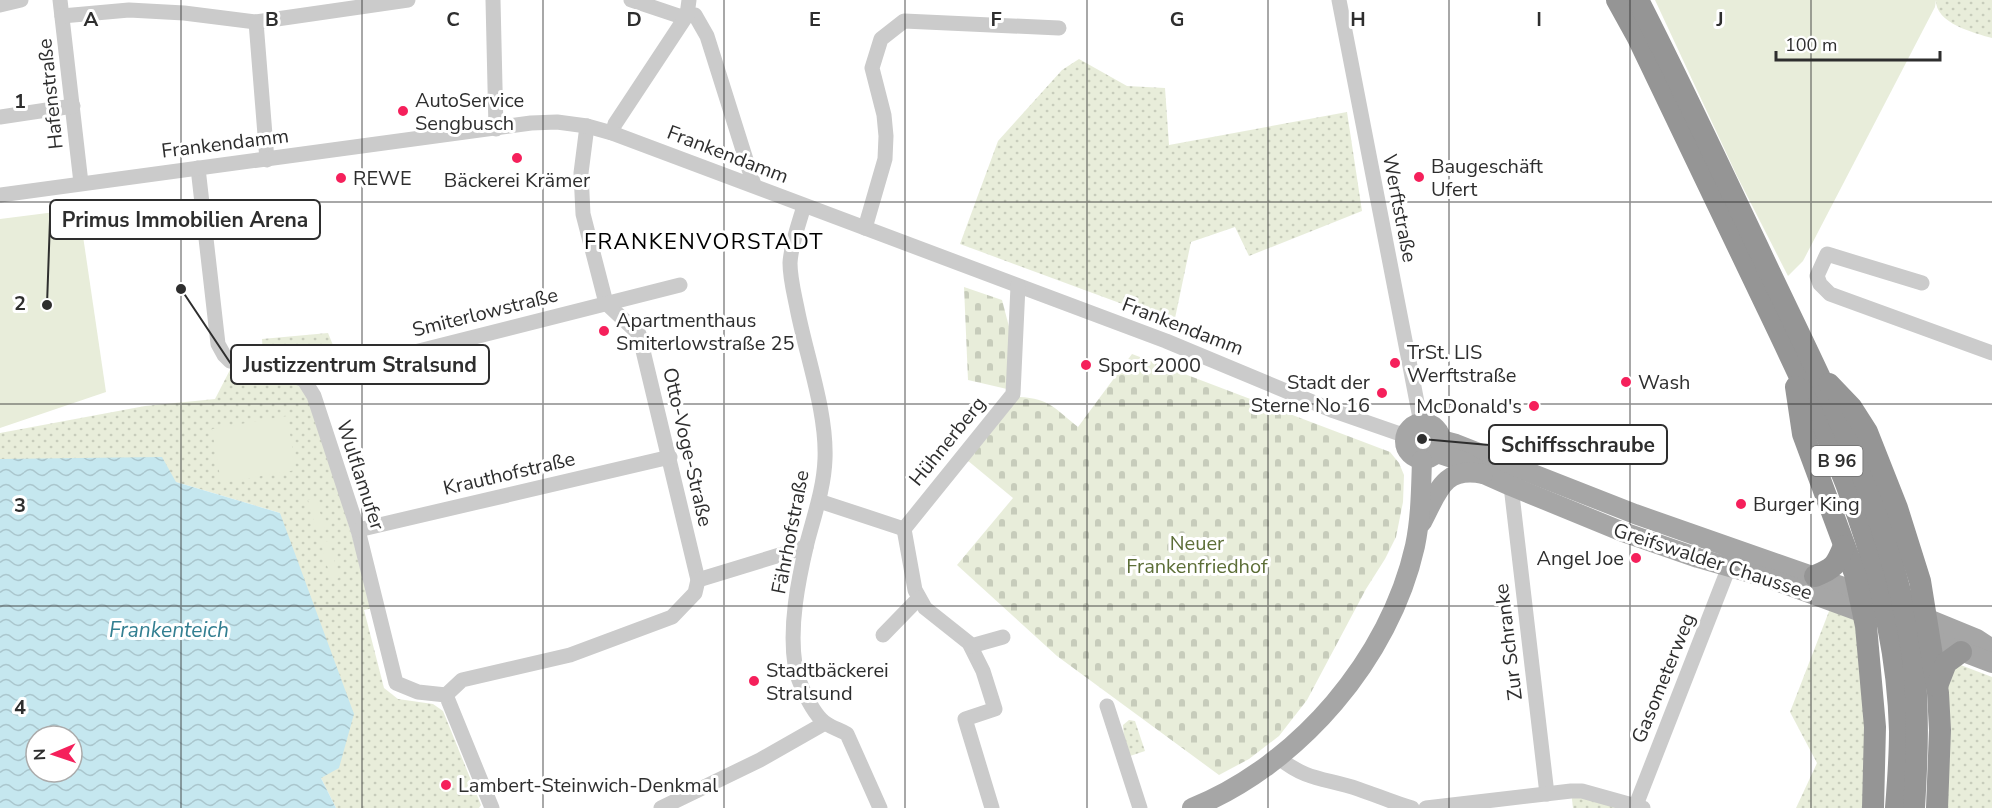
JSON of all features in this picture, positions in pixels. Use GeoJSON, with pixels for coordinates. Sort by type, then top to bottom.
{"type":"FeatureCollection","features":[{"type":"Feature","properties":{"kind":"highway","name":"B 96"},"geometry":{"type":"LineString","coordinates":[[1617,0],[1643,48],[1791,358],[1863,526],[1889,629],[1892,653],[1900,731],[1896,808]]}},
{"type":"Feature","properties":{"kind":"highway","name":"B 96"},"geometry":{"type":"LineString","coordinates":[[1638,0],[1816,371],[1870,495],[1897,577],[1913,662],[1917,732],[1914,808]]}},
{"type":"Feature","properties":{"kind":"highway"},"geometry":{"type":"LineString","coordinates":[[1791,358],[1803,434],[1862,602],[1871,668],[1875,726],[1873,808]]}},
{"type":"Feature","properties":{"kind":"highway"},"geometry":{"type":"LineString","coordinates":[[1816,371],[1851,407],[1867,432],[1882,466],[1920,581],[1937,686],[1940,730],[1937,808]]}},
{"type":"Feature","properties":{"kind":"highway"},"geometry":{"type":"LineString","coordinates":[[1815,576],[1836,565],[1844,546]]}},
{"type":"Feature","properties":{"kind":"highway"},"geometry":{"type":"LineString","coordinates":[[1937,686],[1946,663],[1960,652]]}},
{"type":"Feature","properties":{"kind":"main road"},"geometry":{"type":"LineString","coordinates":[[1192,808],[1244,782],[1279,758],[1322,718],[1367,657],[1404,582],[1439,433],[1434,427],[1421,423],[1412,428],[1405,442],[1408,452],[1412,456],[1434,451]]}},
{"type":"Feature","properties":{"kind":"main road","name":"Greifswalder Chaussee"},"geometry":{"type":"LineString","coordinates":[[1434,451],[1456,444],[1635,514],[1815,576],[1862,602],[1928,629],[1977,639],[1992,649]]}},
{"type":"Feature","properties":{"kind":"main road","name":"Greifswalder Chaussee"},"geometry":{"type":"LineString","coordinates":[[1434,451],[1467,464],[1511,486],[1623,532],[1698,558],[1862,602]]}},
{"type":"Feature","properties":{"kind":"main road"},"geometry":{"type":"LineString","coordinates":[[1418,530],[1448,477],[1467,471],[1484,474]]}},
{"type":"Feature","properties":{"kind":"main road","name":"Greifswalder Chaussee"},"geometry":{"type":"LineString","coordinates":[[1928,629],[1960,652],[1992,663]]}},
{"type":"Feature","properties":{"kind":"street"},"geometry":{"type":"LineString","coordinates":[[0,5],[21,0]]}},
{"type":"Feature","properties":{"kind":"street","name":"Hafenstraße"},"geometry":{"type":"LineString","coordinates":[[60,0],[81,183]]}},
{"type":"Feature","properties":{"kind":"street"},"geometry":{"type":"LineString","coordinates":[[62,16],[129,10],[184,13],[256,22],[314,7],[408,0]]}},
{"type":"Feature","properties":{"kind":"street"},"geometry":{"type":"LineString","coordinates":[[493,0],[496,129]]}},
{"type":"Feature","properties":{"kind":"street"},"geometry":{"type":"LineString","coordinates":[[631,0],[679,16],[688,8]]}},
{"type":"Feature","properties":{"kind":"street","name":"Werftstraße"},"geometry":{"type":"LineString","coordinates":[[1339,0],[1421,423]]}},
{"type":"Feature","properties":{"kind":"street"},"geometry":{"type":"LineString","coordinates":[[612,133],[615,124],[688,8]]}},
{"type":"Feature","properties":{"kind":"street"},"geometry":{"type":"LineString","coordinates":[[688,8],[695,15],[707,36],[754,185]]}},
{"type":"Feature","properties":{"kind":"street"},"geometry":{"type":"LineString","coordinates":[[865,228],[885,159],[884,115],[872,68],[881,39],[903,21],[1059,28]]}},
{"type":"Feature","properties":{"kind":"street"},"geometry":{"type":"LineString","coordinates":[[256,22],[267,160]]}},
{"type":"Feature","properties":{"kind":"street"},"geometry":{"type":"LineString","coordinates":[[0,117],[73,106]]}},
{"type":"Feature","properties":{"kind":"street","name":"Frankendamm"},"geometry":{"type":"LineString","coordinates":[[0,195],[496,129],[557,122],[587,126],[754,185],[804,206],[1167,341],[1341,414],[1406,436]]}},
{"type":"Feature","properties":{"kind":"street"},"geometry":{"type":"LineString","coordinates":[[587,126],[581,173],[583,214],[606,303],[680,285]]}},
{"type":"Feature","properties":{"kind":"street"},"geometry":{"type":"LineString","coordinates":[[198,168],[218,344],[230,361],[268,366],[304,380]]}},
{"type":"Feature","properties":{"kind":"street","name":"Fährhofstraße"},"geometry":{"type":"LineString","coordinates":[[804,206],[790,262],[799,319],[824,429],[825,457],[824,480],[806,547],[796,603],[795,666],[806,695],[825,723],[847,734],[880,808]]}},
{"type":"Feature","properties":{"kind":"street"},"geometry":{"type":"LineString","coordinates":[[1922,283],[1827,254],[1817,276],[1820,284],[1830,294],[1992,353]]}},
{"type":"Feature","properties":{"kind":"street","name":"Hühnerberg"},"geometry":{"type":"LineString","coordinates":[[904,529],[1013,394],[1018,286]]}},
{"type":"Feature","properties":{"kind":"street","name":"Smiterlowstraße"},"geometry":{"type":"LineString","coordinates":[[304,380],[606,303]]}},
{"type":"Feature","properties":{"kind":"street","name":"Otto-Voge-Straße"},"geometry":{"type":"LineString","coordinates":[[606,303],[639,334],[698,580]]}},
{"type":"Feature","properties":{"kind":"street","name":"Wulflamufer"},"geometry":{"type":"LineString","coordinates":[[304,380],[314,396],[358,531],[396,683],[418,692],[446,695]]}},
{"type":"Feature","properties":{"kind":"street","name":"Krauthofstraße"},"geometry":{"type":"LineString","coordinates":[[358,531],[670,457]]}},
{"type":"Feature","properties":{"kind":"street","name":"Zur Schranke"},"geometry":{"type":"LineString","coordinates":[[1511,486],[1547,794]]}},
{"type":"Feature","properties":{"kind":"street"},"geometry":{"type":"LineString","coordinates":[[819,501],[904,529],[915,590],[926,608],[971,646],[983,670],[995,709],[965,719],[992,808]]}},
{"type":"Feature","properties":{"kind":"street"},"geometry":{"type":"LineString","coordinates":[[492,808],[446,695],[462,680],[570,655],[672,617],[695,593],[698,580],[806,547]]}},
{"type":"Feature","properties":{"kind":"street","name":"Gasometerweg"},"geometry":{"type":"LineString","coordinates":[[1426,808],[1475,805],[1582,791],[1640,807],[1729,567]]}},
{"type":"Feature","properties":{"kind":"street"},"geometry":{"type":"LineString","coordinates":[[883,635],[920,598]]}},
{"type":"Feature","properties":{"kind":"street"},"geometry":{"type":"LineString","coordinates":[[971,646],[1003,637]]}},
{"type":"Feature","properties":{"kind":"street"},"geometry":{"type":"LineString","coordinates":[[1107,706],[1140,808]]}},
{"type":"Feature","properties":{"kind":"street"},"geometry":{"type":"LineString","coordinates":[[661,808],[760,760],[825,723]]}},
{"type":"Feature","properties":{"kind":"street"},"geometry":{"type":"LineString","coordinates":[[1279,758],[1293,769],[1313,778],[1356,788],[1412,808]]}},
{"type":"Feature","properties":{"kind":"green space"},"geometry":{"type":"Polygon","coordinates":[[[1655,0],[1936,0],[1935,7],[1803,261],[1788,276],[1737,176],[1655,0]]]}},
{"type":"Feature","properties":{"kind":"green space"},"geometry":{"type":"Polygon","coordinates":[[[1936,0],[1992,0],[1992,38],[1966,30],[1949,21],[1937,8],[1936,0]]]}},
{"type":"Feature","properties":{"kind":"green space"},"geometry":{"type":"Polygon","coordinates":[[[1079,59],[1127,86],[1165,88],[1169,145],[1347,112],[1362,211],[1249,256],[1235,227],[1191,242],[1174,323],[960,244],[998,141],[1062,70],[1079,59]]]}},
{"type":"Feature","properties":{"kind":"green space"},"geometry":{"type":"Polygon","coordinates":[[[79,209],[106,392],[0,428],[0,219],[79,209]]]}},
{"type":"Feature","properties":{"kind":"green space"},"geometry":{"type":"Polygon","coordinates":[[[964,287],[1002,300],[1013,342],[1007,389],[968,380],[964,287]]]}},
{"type":"Feature","properties":{"kind":"green space"},"geometry":{"type":"Polygon","coordinates":[[[328,333],[337,355],[310,365],[263,354],[262,339],[328,333]]]}},
{"type":"Feature","properties":{"kind":"green space","name":"Neuer Frankenfriedhof"},"geometry":{"type":"Polygon","coordinates":[[[1132,354],[1390,452],[1399,463],[1404,475],[1403,502],[1396,537],[1307,700],[1279,736],[1249,759],[1219,775],[1057,656],[957,565],[1013,498],[967,460],[1019,397],[1045,402],[1078,427],[1132,354]]]}},
{"type":"Feature","properties":{"kind":"green space"},"geometry":{"type":"Polygon","coordinates":[[[232,366],[295,381],[312,399],[373,608],[364,610],[384,688],[398,699],[433,704],[443,711],[481,805],[479,808],[336,808],[321,778],[280,513],[176,482],[0,459],[0,433],[145,406],[215,399],[232,366]]]}},
{"type":"Feature","properties":{"kind":"green space"},"geometry":{"type":"Polygon","coordinates":[[[287,416],[296,470],[221,483],[212,429],[287,416]]]}},
{"type":"Feature","properties":{"kind":"green space"},"geometry":{"type":"Polygon","coordinates":[[[316,498],[325,530],[317,532],[308,500],[316,498]]]}},
{"type":"Feature","properties":{"kind":"green space"},"geometry":{"type":"Polygon","coordinates":[[[329,541],[339,578],[331,580],[321,543],[329,541]]]}},
{"type":"Feature","properties":{"kind":"green space"},"geometry":{"type":"Polygon","coordinates":[[[1833,601],[1864,613],[1873,808],[1796,808],[1817,763],[1790,712],[1833,601]]]}},
{"type":"Feature","properties":{"kind":"green space"},"geometry":{"type":"Polygon","coordinates":[[[1958,664],[1992,677],[1992,808],[1945,808],[1944,689],[1958,664]]]}},
{"type":"Feature","properties":{"kind":"green space"},"geometry":{"type":"Polygon","coordinates":[[[1129,720],[1135,721],[1145,751],[1130,756],[1124,739],[1123,725],[1129,720]]]}},
{"type":"Feature","properties":{"kind":"green space"},"geometry":{"type":"Polygon","coordinates":[[[1571,791],[1643,808],[1573,808],[1571,791]]]}},
{"type":"Feature","properties":{"kind":"water","name":"Frankenteich"},"geometry":{"type":"Polygon","coordinates":[[[162,457],[176,482],[280,513],[354,714],[339,768],[321,778],[336,808],[0,808],[0,459],[162,457]]]}},
{"type":"Feature","properties":{"kind":"place","name":"AutoService Sengbusch"},"geometry":{"type":"Point","coordinates":[403,111]}},
{"type":"Feature","properties":{"kind":"place","name":"Bäckerei Krämer"},"geometry":{"type":"Point","coordinates":[517,158]}},
{"type":"Feature","properties":{"kind":"place","name":"Baugeschäft Ufert"},"geometry":{"type":"Point","coordinates":[1419,177]}},
{"type":"Feature","properties":{"kind":"place","name":"REWE"},"geometry":{"type":"Point","coordinates":[341,178]}},
{"type":"Feature","properties":{"kind":"place","name":"Justizzentrum Stralsund"},"geometry":{"type":"Point","coordinates":[181,289]}},
{"type":"Feature","properties":{"kind":"place","name":"Primus Immobilien Arena"},"geometry":{"type":"Point","coordinates":[47,305]}},
{"type":"Feature","properties":{"kind":"place","name":"Apartmenthaus Smiterlowstraße 25"},"geometry":{"type":"Point","coordinates":[604,331]}},
{"type":"Feature","properties":{"kind":"place","name":"TrSt. LIS Werftstraße"},"geometry":{"type":"Point","coordinates":[1395,363]}},
{"type":"Feature","properties":{"kind":"place","name":"Sport 2000"},"geometry":{"type":"Point","coordinates":[1086,365]}},
{"type":"Feature","properties":{"kind":"place","name":"Wash"},"geometry":{"type":"Point","coordinates":[1626,382]}},
{"type":"Feature","properties":{"kind":"place","name":"Stadt der Sterne No 16"},"geometry":{"type":"Point","coordinates":[1382,393]}},
{"type":"Feature","properties":{"kind":"place","name":"McDonald's"},"geometry":{"type":"Point","coordinates":[1534,406]}},
{"type":"Feature","properties":{"kind":"place","name":"Schiffsschraube"},"geometry":{"type":"Point","coordinates":[1422,439]}},
{"type":"Feature","properties":{"kind":"place","name":"Burger King"},"geometry":{"type":"Point","coordinates":[1741,504]}},
{"type":"Feature","properties":{"kind":"place","name":"Angel Joe"},"geometry":{"type":"Point","coordinates":[1636,558]}},
{"type":"Feature","properties":{"kind":"place","name":"Stadtbäckerei Stralsund"},"geometry":{"type":"Point","coordinates":[754,681]}},
{"type":"Feature","properties":{"kind":"place","name":"Lambert-Steinwich-Denkmal"},"geometry":{"type":"Point","coordinates":[446,785]}},
{"type":"Feature","properties":{"kind":"district","name":"FRANKENVORSTADT"},"geometry":{"type":"Point","coordinates":[704,241]}}]}
